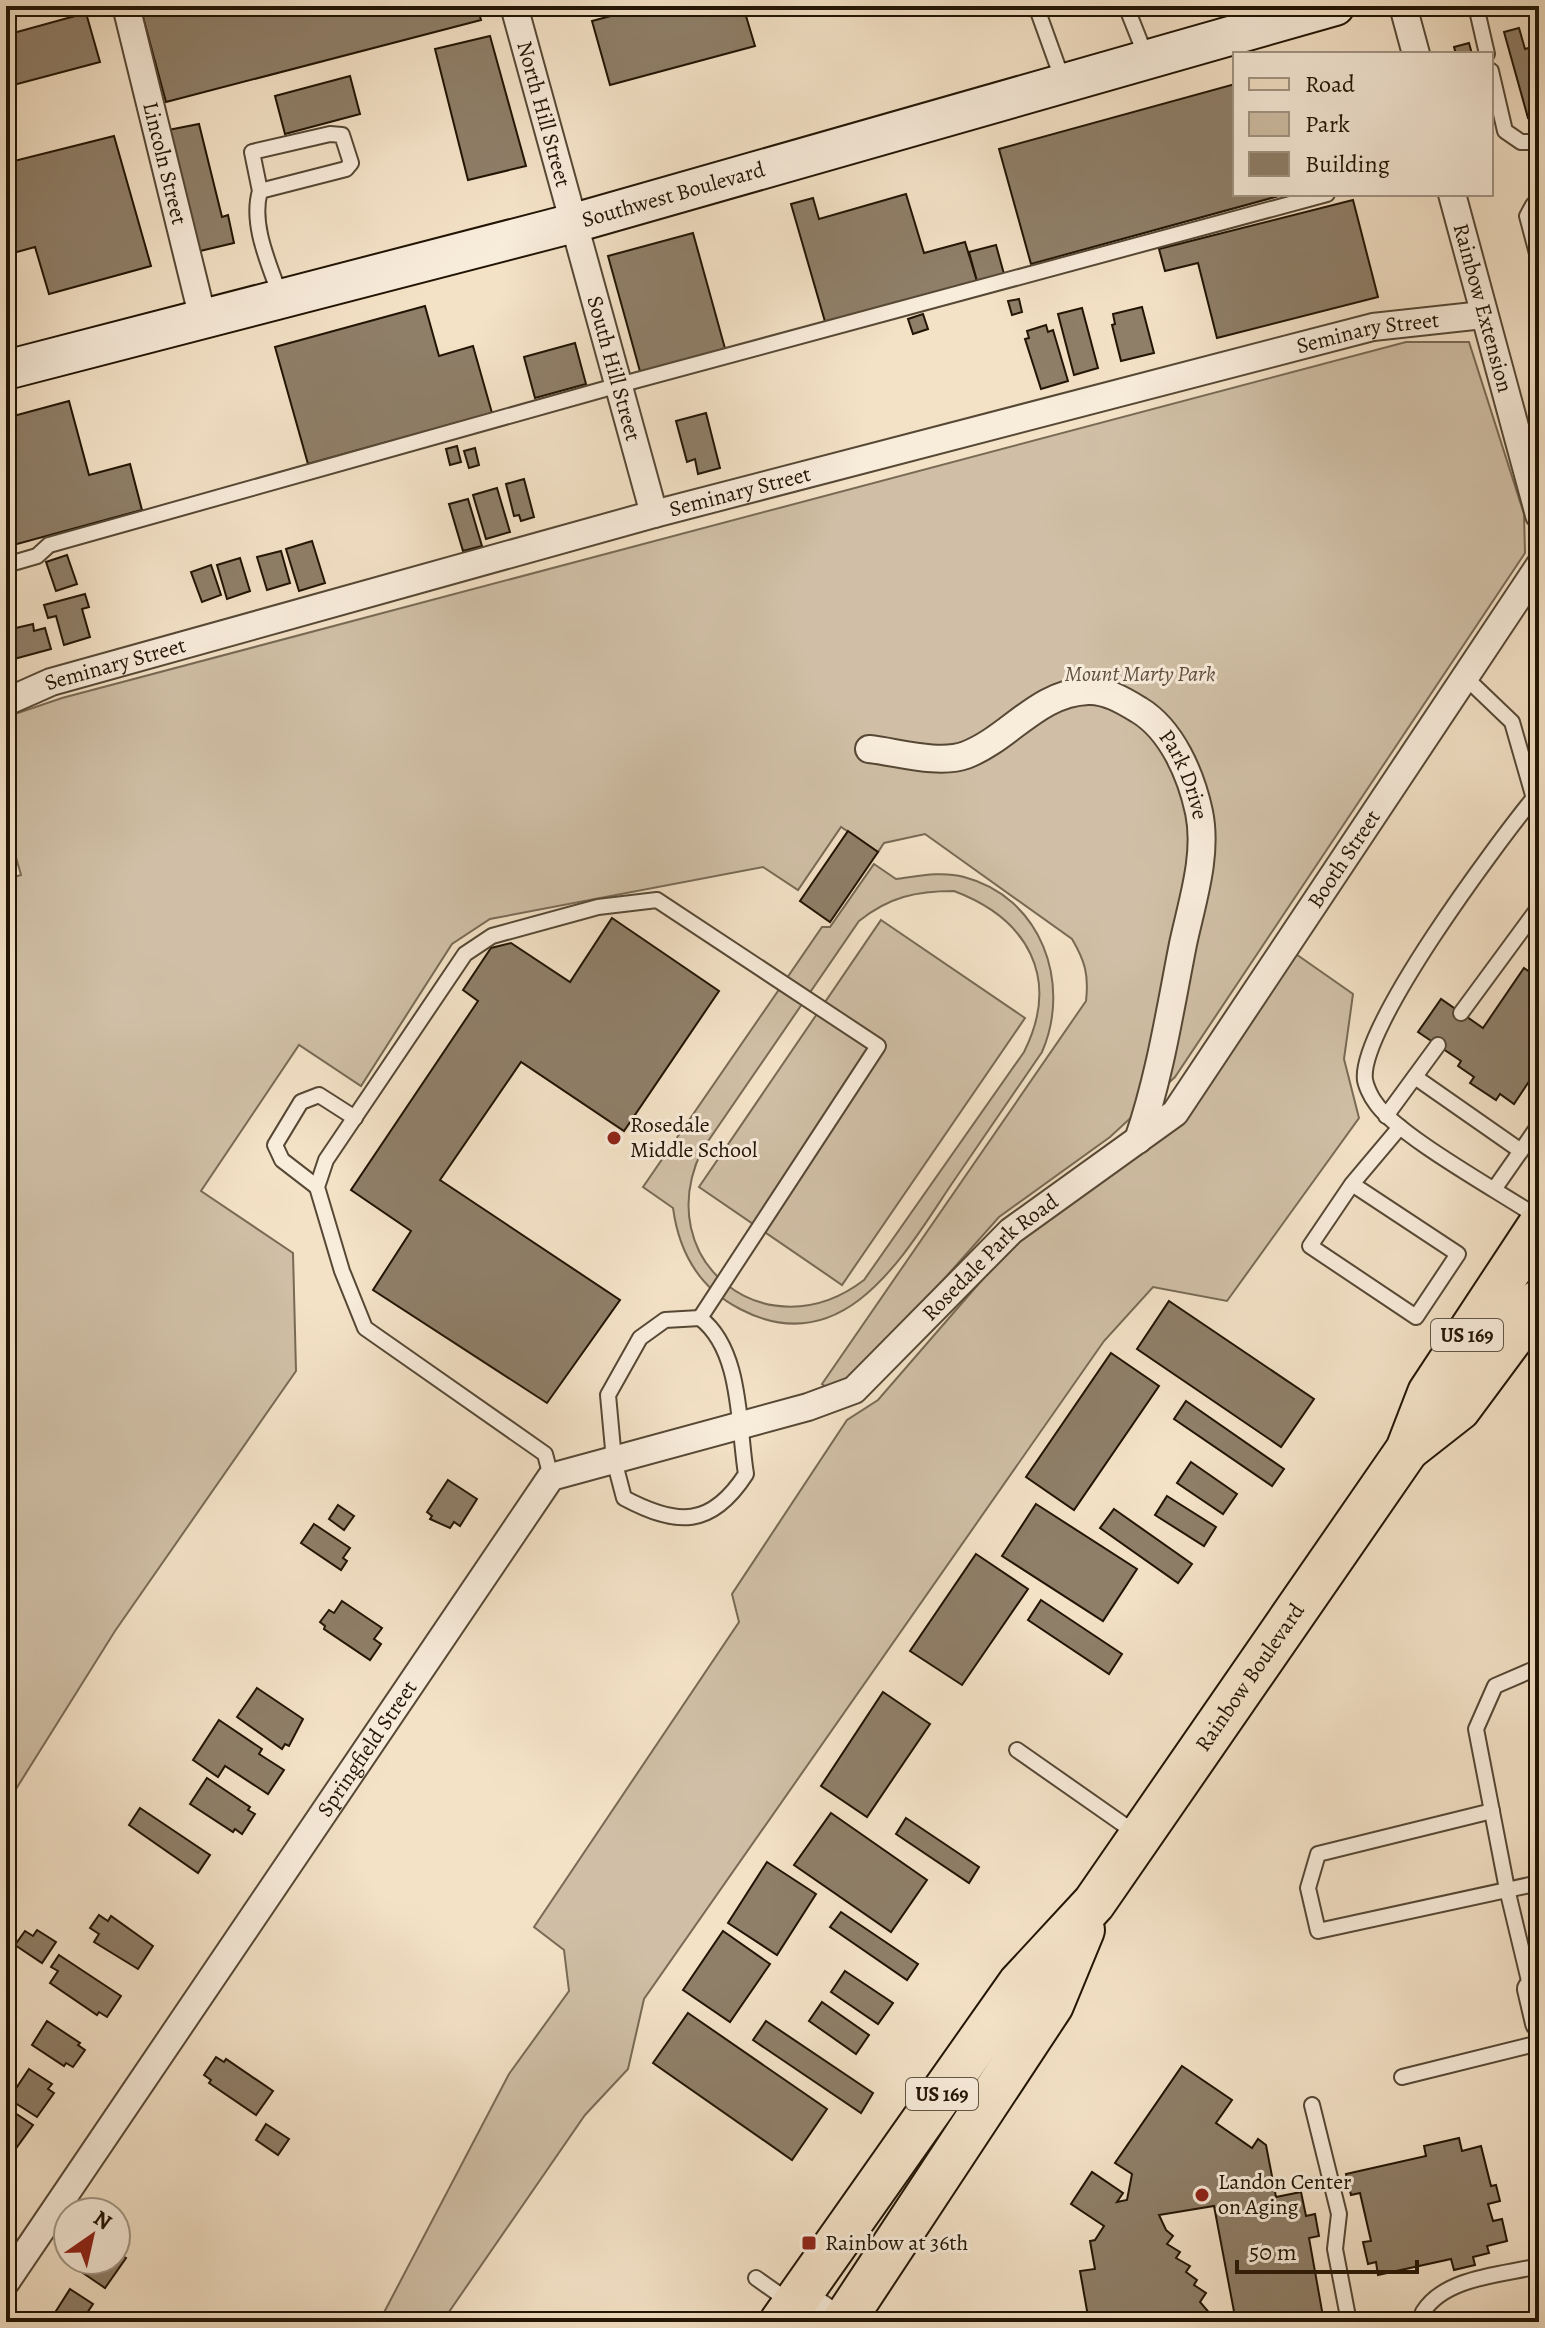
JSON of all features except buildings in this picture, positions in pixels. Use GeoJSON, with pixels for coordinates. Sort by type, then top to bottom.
{"type":"FeatureCollection","features":[{"type":"Feature","properties":{"kind":"main road","name":"Southwest Boulevard"},"geometry":{"type":"LineString","coordinates":[[6,370],[574,223],[1311,9]]}},
{"type":"Feature","properties":{"kind":"main road","name":"Rainbow Boulevard"},"geometry":{"type":"LineString","coordinates":[[791,2312],[1019,1984],[1094,1903],[1407,1450],[1429,1393],[1539,1226]]}},
{"type":"Feature","properties":{"kind":"main road","name":"Rainbow Boulevard"},"geometry":{"type":"LineString","coordinates":[[1407,1450],[1459,1409],[1539,1301]]}},
{"type":"Feature","properties":{"kind":"main road","name":"Rainbow Boulevard"},"geometry":{"type":"LineString","coordinates":[[842,2322],[1052,2005],[1094,1903]]}},
{"type":"Feature","properties":{"kind":"street","name":"Lincoln Street"},"geometry":{"type":"LineString","coordinates":[[126,6],[203,319]]}},
{"type":"Feature","properties":{"kind":"street","name":"North Hill Street"},"geometry":{"type":"LineString","coordinates":[[514,6],[574,223]]}},
{"type":"Feature","properties":{"kind":"street"},"geometry":{"type":"LineString","coordinates":[[1403,6],[1415,52]]}},
{"type":"Feature","properties":{"kind":"street","name":"Rainbow Extension"},"geometry":{"type":"LineString","coordinates":[[1453,196],[1483,315],[1533,468],[1539,515]]}},
{"type":"Feature","properties":{"kind":"street","name":"South Hill Street"},"geometry":{"type":"LineString","coordinates":[[574,223],[654,514]]}},
{"type":"Feature","properties":{"kind":"street","name":"Seminary Street"},"geometry":{"type":"LineString","coordinates":[[6,702],[51,682],[654,514],[1373,327],[1483,315]]}},
{"type":"Feature","properties":{"kind":"street","name":"Booth Street"},"geometry":{"type":"LineString","coordinates":[[1138,1140],[1175,1113],[1539,566]]}},
{"type":"Feature","properties":{"kind":"street","name":"Park Drive"},"geometry":{"type":"LineString","coordinates":[[869,749],[949,758],[965,755],[1033,708],[1063,695],[1090,691],[1117,697],[1149,716],[1181,757],[1199,813],[1201,857],[1153,1095],[1138,1140]]}},
{"type":"Feature","properties":{"kind":"street","name":"Rosedale Park Road"},"geometry":{"type":"LineString","coordinates":[[738,1426],[854,1390],[1011,1231],[1138,1140]]}},
{"type":"Feature","properties":{"kind":"street"},"geometry":{"type":"LineString","coordinates":[[551,1477],[738,1426]]}},
{"type":"Feature","properties":{"kind":"street","name":"Springfield Street"},"geometry":{"type":"LineString","coordinates":[[6,2282],[551,1477]]}},
{"type":"Feature","properties":{"kind":"street"},"geometry":{"type":"LineString","coordinates":[[1531,1989],[1539,2023]]}},
{"type":"Feature","properties":{"kind":"street"},"geometry":{"type":"LineString","coordinates":[[791,2312],[842,2322]]}},
{"type":"Feature","properties":{"kind":"lane"},"geometry":{"type":"LineString","coordinates":[[1036,6],[1064,83]]}},
{"type":"Feature","properties":{"kind":"lane"},"geometry":{"type":"LineString","coordinates":[[1126,6],[1147,59]]}},
{"type":"Feature","properties":{"kind":"lane"},"geometry":{"type":"LineString","coordinates":[[1476,6],[1487,52]]}},
{"type":"Feature","properties":{"kind":"lane"},"geometry":{"type":"LineString","coordinates":[[1493,89],[1498,135],[1521,142],[1539,142]]}},
{"type":"Feature","properties":{"kind":"lane"},"geometry":{"type":"LineString","coordinates":[[260,191],[346,169],[351,163],[342,135],[330,134],[252,152],[260,191],[256,203],[263,244],[281,299]]}},
{"type":"Feature","properties":{"kind":"lane"},"geometry":{"type":"LineString","coordinates":[[6,565],[37,556],[49,545],[619,385],[1320,196]]}},
{"type":"Feature","properties":{"kind":"lane"},"geometry":{"type":"LineString","coordinates":[[1539,203],[1533,205],[1527,216],[1539,261]]}},
{"type":"Feature","properties":{"kind":"lane"},"geometry":{"type":"LineString","coordinates":[[1465,677],[1512,722],[1539,816]]}},
{"type":"Feature","properties":{"kind":"lane"},"geometry":{"type":"LineString","coordinates":[[1533,799],[1485,860],[1383,1019],[1365,1078],[1374,1101],[1386,1116],[1539,1218]]}},
{"type":"Feature","properties":{"kind":"lane"},"geometry":{"type":"LineString","coordinates":[[551,1477],[545,1454],[365,1328],[342,1271],[317,1187],[326,1160],[465,954],[492,936],[598,907],[657,900],[878,1046],[700,1318]]}},
{"type":"Feature","properties":{"kind":"lane"},"geometry":{"type":"LineString","coordinates":[[1461,1013],[1539,907]]}},
{"type":"Feature","properties":{"kind":"lane"},"geometry":{"type":"LineString","coordinates":[[1386,1116],[1438,1045]]}},
{"type":"Feature","properties":{"kind":"lane"},"geometry":{"type":"LineString","coordinates":[[1415,1077],[1521,1151]]}},
{"type":"Feature","properties":{"kind":"lane"},"geometry":{"type":"LineString","coordinates":[[317,1187],[282,1160],[275,1145],[301,1102],[319,1095],[355,1118]]}},
{"type":"Feature","properties":{"kind":"lane"},"geometry":{"type":"LineString","coordinates":[[1495,1188],[1539,1125]]}},
{"type":"Feature","properties":{"kind":"lane"},"geometry":{"type":"LineString","coordinates":[[1352,1184],[1458,1254],[1416,1317],[1310,1246],[1352,1184],[1400,1127]]}},
{"type":"Feature","properties":{"kind":"lane"},"geometry":{"type":"LineString","coordinates":[[700,1318],[716,1330],[726,1354],[738,1426],[746,1474],[731,1497],[700,1516],[659,1517],[624,1498],[614,1460],[608,1395],[620,1368],[640,1338],[665,1320],[700,1318]]}},
{"type":"Feature","properties":{"kind":"lane"},"geometry":{"type":"LineString","coordinates":[[1531,1989],[1507,1889],[1476,1729],[1495,1686],[1539,1667]]}},
{"type":"Feature","properties":{"kind":"lane"},"geometry":{"type":"LineString","coordinates":[[1017,1750],[1141,1836]]}},
{"type":"Feature","properties":{"kind":"lane"},"geometry":{"type":"LineString","coordinates":[[1492,1811],[1318,1854],[1308,1888],[1318,1931],[1539,1883]]}},
{"type":"Feature","properties":{"kind":"lane"},"geometry":{"type":"LineString","coordinates":[[1402,2077],[1539,2043]]}},
{"type":"Feature","properties":{"kind":"lane"},"geometry":{"type":"LineString","coordinates":[[1312,2105],[1339,2214],[1335,2249],[1349,2322]]}},
{"type":"Feature","properties":{"kind":"lane"},"geometry":{"type":"LineString","coordinates":[[1426,2322],[1423,2312],[1432,2298],[1449,2288],[1539,2266]]}},
{"type":"Feature","properties":{"kind":"lane"},"geometry":{"type":"LineString","coordinates":[[756,2278],[791,2312]]}},
{"type":"Feature","properties":{"kind":"green space","name":"Mount Marty Park"},"geometry":{"type":"Polygon","coordinates":[[[1406,342],[1469,342],[1524,514],[1525,553],[1175,1077],[1110,1137],[999,1217],[874,1358],[831,1391],[822,1384],[1086,1001],[1085,968],[1072,939],[925,834],[884,843],[878,852],[841,827],[798,890],[763,867],[490,919],[452,944],[361,1086],[299,1045],[201,1191],[293,1253],[296,1371],[115,1631],[6,1805],[6,879],[21,875],[6,822],[6,717],[62,698],[1406,342]]]}},
{"type":"Feature","properties":{"kind":"green space"},"geometry":{"type":"Polygon","coordinates":[[[874,864],[896,879],[947,874],[991,887],[1013,903],[1030,923],[1043,946],[1051,972],[1053,998],[1050,1025],[1042,1052],[892,1268],[868,1293],[841,1312],[811,1322],[777,1322],[740,1309],[713,1291],[686,1254],[673,1208],[643,1187],[822,927],[830,927],[874,864]],[[954,891],[927,892],[892,901],[859,921],[702,1150],[690,1191],[691,1228],[704,1260],[727,1285],[756,1301],[791,1307],[827,1300],[864,1280],[1024,1052],[1035,1025],[1039,1000],[1038,976],[1031,954],[1018,935],[980,903],[954,891]]]}},
{"type":"Feature","properties":{"kind":"green space"},"geometry":{"type":"Polygon","coordinates":[[[881,920],[1025,1018],[842,1285],[699,1187],[881,920]]]}},
{"type":"Feature","properties":{"kind":"green space"},"geometry":{"type":"Polygon","coordinates":[[[1293,952],[1353,994],[1344,1059],[1359,1118],[1227,1301],[1153,1287],[1104,1341],[644,1999],[628,2069],[585,2115],[442,2322],[379,2322],[509,2074],[569,1991],[564,1950],[534,1927],[739,1622],[732,1594],[847,1420],[878,1400],[988,1273],[1032,1230],[1152,1144],[1293,952]]]}},
{"type":"Feature","properties":{"kind":"place","name":"Rosedale Middle School"},"geometry":{"type":"Point","coordinates":[614,1138]}},
{"type":"Feature","properties":{"kind":"place","name":"Landon Center on Aging"},"geometry":{"type":"Point","coordinates":[1202,2195]}},
{"type":"Feature","properties":{"kind":"place","name":"Rainbow at 36th"},"geometry":{"type":"Point","coordinates":[809,2243]}}]}
